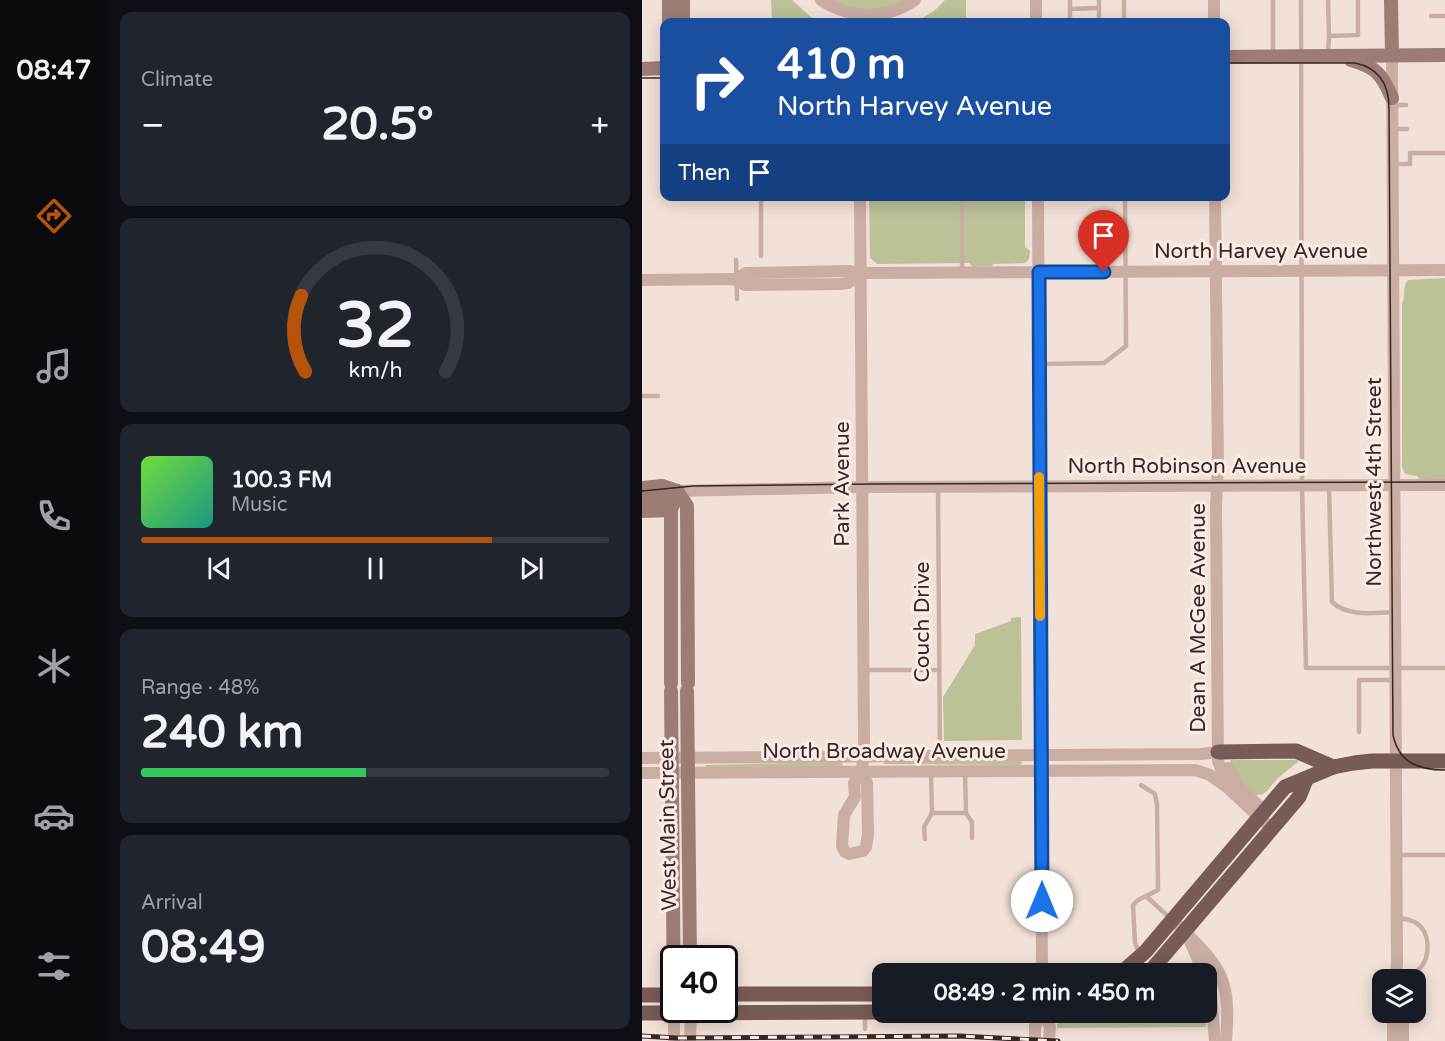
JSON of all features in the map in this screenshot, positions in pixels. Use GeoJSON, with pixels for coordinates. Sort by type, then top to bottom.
{"type":"FeatureCollection","features":[{"type":"Feature","properties":{"kind":"main road"},"geometry":{"type":"LineString","coordinates":[[669,0],[669,18]]}},
{"type":"Feature","properties":{"kind":"main road"},"geometry":{"type":"LineString","coordinates":[[683,0],[683,18]]}},
{"type":"Feature","properties":{"kind":"main road","name":"Northwest 4th Street"},"geometry":{"type":"LineString","coordinates":[[1391,0],[1392,55]]}},
{"type":"Feature","properties":{"kind":"main road"},"geometry":{"type":"LineString","coordinates":[[1230,57],[1445,55]]}},
{"type":"Feature","properties":{"kind":"main road"},"geometry":{"type":"LineString","coordinates":[[1333,56],[1363,63],[1375,70],[1384,80],[1392,102]]}},
{"type":"Feature","properties":{"kind":"main road"},"geometry":{"type":"LineString","coordinates":[[642,69],[660,68]]}},
{"type":"Feature","properties":{"kind":"main road","name":"North Robinson Avenue"},"geometry":{"type":"LineString","coordinates":[[642,488],[662,486],[677,491]]}},
{"type":"Feature","properties":{"kind":"main road","name":"North Robinson Avenue"},"geometry":{"type":"LineString","coordinates":[[642,501],[662,498],[677,491]]}},
{"type":"Feature","properties":{"kind":"main road","name":"West Main Street"},"geometry":{"type":"LineString","coordinates":[[673,945],[670,607],[671,510],[677,491]]}},
{"type":"Feature","properties":{"kind":"main road","name":"West Main Street"},"geometry":{"type":"LineString","coordinates":[[677,491],[687,506],[690,945]]}},
{"type":"Feature","properties":{"kind":"main road"},"geometry":{"type":"LineString","coordinates":[[642,511],[671,510]]}},
{"type":"Feature","properties":{"kind":"main road"},"geometry":{"type":"LineString","coordinates":[[670,607],[687,607]]}},
{"type":"Feature","properties":{"kind":"main road"},"geometry":{"type":"LineString","coordinates":[[1218,752],[1296,751],[1333,767]]}},
{"type":"Feature","properties":{"kind":"main road"},"geometry":{"type":"LineString","coordinates":[[1133,963],[1173,920],[1285,787],[1333,767],[1396,760],[1445,760]]}},
{"type":"Feature","properties":{"kind":"main road"},"geometry":{"type":"LineString","coordinates":[[1158,963],[1299,797],[1306,780]]}},
{"type":"Feature","properties":{"kind":"main road"},"geometry":{"type":"LineString","coordinates":[[673,879],[689,879]]}},
{"type":"Feature","properties":{"kind":"main road"},"geometry":{"type":"LineString","coordinates":[[738,994],[872,994]]}},
{"type":"Feature","properties":{"kind":"main road"},"geometry":{"type":"LineString","coordinates":[[642,995],[660,995]]}},
{"type":"Feature","properties":{"kind":"main road"},"geometry":{"type":"LineString","coordinates":[[642,1013],[660,1011]]}},
{"type":"Feature","properties":{"kind":"main road"},"geometry":{"type":"LineString","coordinates":[[738,1011],[872,1012]]}},
{"type":"Feature","properties":{"kind":"street"},"geometry":{"type":"LineString","coordinates":[[821,0],[850,18]]}},
{"type":"Feature","properties":{"kind":"street"},"geometry":{"type":"LineString","coordinates":[[876,18],[915,0]]}},
{"type":"Feature","properties":{"kind":"street"},"geometry":{"type":"LineString","coordinates":[[1036,0],[1036,18]]}},
{"type":"Feature","properties":{"kind":"street"},"geometry":{"type":"LineString","coordinates":[[1214,0],[1214,18]]}},
{"type":"Feature","properties":{"kind":"street","name":"Northwest 4th Street"},"geometry":{"type":"LineString","coordinates":[[1392,55],[1398,969]]}},
{"type":"Feature","properties":{"kind":"street","name":"Park Avenue"},"geometry":{"type":"LineString","coordinates":[[860,201],[862,772],[867,783],[868,834],[863,851],[849,854],[842,846],[843,820],[855,797],[855,783],[862,772]]}},
{"type":"Feature","properties":{"kind":"street"},"geometry":{"type":"LineString","coordinates":[[1038,201],[1042,963]]}},
{"type":"Feature","properties":{"kind":"street","name":"Dean A McGee Avenue"},"geometry":{"type":"LineString","coordinates":[[1215,201],[1218,761],[1228,788],[1275,826]]}},
{"type":"Feature","properties":{"kind":"street","name":"North Harvey Avenue"},"geometry":{"type":"LineString","coordinates":[[642,280],[736,279],[746,273],[848,271],[962,273],[1445,270]]}},
{"type":"Feature","properties":{"kind":"street","name":"North Robinson Avenue"},"geometry":{"type":"LineString","coordinates":[[677,491],[862,487],[1445,486]]}},
{"type":"Feature","properties":{"kind":"street","name":"Dean A McGee Avenue"},"geometry":{"type":"LineString","coordinates":[[1218,752],[1226,760],[1238,786],[1262,814]]}},
{"type":"Feature","properties":{"kind":"street","name":"North Broadway Avenue"},"geometry":{"type":"LineString","coordinates":[[642,758],[1201,754],[1218,752]]}},
{"type":"Feature","properties":{"kind":"street","name":"North Broadway Avenue"},"geometry":{"type":"LineString","coordinates":[[642,773],[1195,770],[1210,775],[1228,788]]}},
{"type":"Feature","properties":{"kind":"street"},"geometry":{"type":"LineString","coordinates":[[1173,920],[1217,966],[1226,992],[1226,1041]]}},
{"type":"Feature","properties":{"kind":"street"},"geometry":{"type":"LineString","coordinates":[[1185,932],[1199,963]]}},
{"type":"Feature","properties":{"kind":"street"},"geometry":{"type":"LineString","coordinates":[[674,1023],[674,1041]]}},
{"type":"Feature","properties":{"kind":"street"},"geometry":{"type":"LineString","coordinates":[[690,1041],[691,1023]]}},
{"type":"Feature","properties":{"kind":"street"},"geometry":{"type":"LineString","coordinates":[[1035,1041],[1037,1023]]}},
{"type":"Feature","properties":{"kind":"street"},"geometry":{"type":"LineString","coordinates":[[1048,1023],[1049,1041]]}},
{"type":"Feature","properties":{"kind":"street"},"geometry":{"type":"LineString","coordinates":[[1213,1023],[1215,1041]]}},
{"type":"Feature","properties":{"kind":"street"},"geometry":{"type":"LineString","coordinates":[[1393,1023],[1393,1041]]}},
{"type":"Feature","properties":{"kind":"street"},"geometry":{"type":"LineString","coordinates":[[1403,1023],[1403,1041]]}},
{"type":"Feature","properties":{"kind":"lane"},"geometry":{"type":"LineString","coordinates":[[1070,0],[1070,18]]}},
{"type":"Feature","properties":{"kind":"lane"},"geometry":{"type":"LineString","coordinates":[[1099,0],[1099,18]]}},
{"type":"Feature","properties":{"kind":"lane"},"geometry":{"type":"LineString","coordinates":[[1124,0],[1124,18]]}},
{"type":"Feature","properties":{"kind":"lane"},"geometry":{"type":"LineString","coordinates":[[1273,0],[1273,57]]}},
{"type":"Feature","properties":{"kind":"lane"},"geometry":{"type":"LineString","coordinates":[[1301,0],[1302,486],[1306,668],[1395,674]]}},
{"type":"Feature","properties":{"kind":"lane"},"geometry":{"type":"LineString","coordinates":[[1328,0],[1329,36],[1333,56]]}},
{"type":"Feature","properties":{"kind":"lane"},"geometry":{"type":"LineString","coordinates":[[1329,36],[1358,35],[1358,0]]}},
{"type":"Feature","properties":{"kind":"lane"},"geometry":{"type":"LineString","coordinates":[[1070,9],[1099,8]]}},
{"type":"Feature","properties":{"kind":"lane"},"geometry":{"type":"LineString","coordinates":[[1431,16],[1445,16]]}},
{"type":"Feature","properties":{"kind":"lane"},"geometry":{"type":"LineString","coordinates":[[1392,102],[1406,105]]}},
{"type":"Feature","properties":{"kind":"lane"},"geometry":{"type":"LineString","coordinates":[[1393,129],[1407,129]]}},
{"type":"Feature","properties":{"kind":"lane"},"geometry":{"type":"LineString","coordinates":[[1393,164],[1410,164],[1410,153],[1445,153]]}},
{"type":"Feature","properties":{"kind":"lane"},"geometry":{"type":"LineString","coordinates":[[761,201],[761,256]]}},
{"type":"Feature","properties":{"kind":"lane"},"geometry":{"type":"LineString","coordinates":[[962,201],[962,273]]}},
{"type":"Feature","properties":{"kind":"lane"},"geometry":{"type":"LineString","coordinates":[[1039,364],[1104,363],[1126,346],[1125,201]]}},
{"type":"Feature","properties":{"kind":"lane"},"geometry":{"type":"LineString","coordinates":[[736,260],[737,299]]}},
{"type":"Feature","properties":{"kind":"lane"},"geometry":{"type":"LineString","coordinates":[[642,396],[658,396]]}},
{"type":"Feature","properties":{"kind":"lane"},"geometry":{"type":"LineString","coordinates":[[1329,486],[1332,602],[1338,608],[1363,613],[1395,612]]}},
{"type":"Feature","properties":{"kind":"lane","name":"Couch Drive"},"geometry":{"type":"LineString","coordinates":[[938,487],[940,756]]}},
{"type":"Feature","properties":{"kind":"lane"},"geometry":{"type":"LineString","coordinates":[[1359,732],[1359,680],[1445,668]]}},
{"type":"Feature","properties":{"kind":"lane"},"geometry":{"type":"LineString","coordinates":[[863,670],[939,669]]}},
{"type":"Feature","properties":{"kind":"lane"},"geometry":{"type":"LineString","coordinates":[[925,838],[924,827],[932,813],[931,772]]}},
{"type":"Feature","properties":{"kind":"lane"},"geometry":{"type":"LineString","coordinates":[[965,772],[966,813],[972,822],[972,838]]}},
{"type":"Feature","properties":{"kind":"lane"},"geometry":{"type":"LineString","coordinates":[[1141,785],[1155,794],[1157,805],[1158,890],[1133,905],[1136,943],[1141,956]]}},
{"type":"Feature","properties":{"kind":"lane"},"geometry":{"type":"LineString","coordinates":[[932,813],[966,813]]}},
{"type":"Feature","properties":{"kind":"lane"},"geometry":{"type":"LineString","coordinates":[[1396,855],[1445,855]]}},
{"type":"Feature","properties":{"kind":"lane"},"geometry":{"type":"LineString","coordinates":[[1147,897],[1173,920]]}},
{"type":"Feature","properties":{"kind":"lane"},"geometry":{"type":"LineString","coordinates":[[1397,918],[1413,921],[1426,935],[1428,946],[1422,966],[1418,969]]}},
{"type":"Feature","properties":{"kind":"lane"},"geometry":{"type":"LineString","coordinates":[[865,1012],[865,1029]]}},
{"type":"Feature","properties":{"kind":"green space"},"geometry":{"type":"Polygon","coordinates":[[[771,0],[792,0],[813,18],[772,18],[771,0]]]}},
{"type":"Feature","properties":{"kind":"green space"},"geometry":{"type":"Polygon","coordinates":[[[828,0],[908,0],[894,7],[859,11],[828,0]]]}},
{"type":"Feature","properties":{"kind":"green space"},"geometry":{"type":"Polygon","coordinates":[[[945,0],[966,0],[966,18],[923,18],[945,0]]]}},
{"type":"Feature","properties":{"kind":"green space"},"geometry":{"type":"Polygon","coordinates":[[[869,201],[1025,201],[1025,247],[1030,251],[1029,259],[1025,263],[973,267],[969,263],[877,264],[870,258],[869,201]]]}},
{"type":"Feature","properties":{"kind":"green space"},"geometry":{"type":"Polygon","coordinates":[[[1445,278],[1445,480],[1420,480],[1417,476],[1405,474],[1402,467],[1402,304],[1408,280],[1445,278]]]}},
{"type":"Feature","properties":{"kind":"green space"},"geometry":{"type":"Polygon","coordinates":[[[1021,617],[1022,740],[944,741],[943,697],[975,645],[975,634],[1011,621],[1011,618],[1021,617]]]}},
{"type":"Feature","properties":{"kind":"green space"},"geometry":{"type":"Polygon","coordinates":[[[1231,760],[1299,761],[1278,778],[1266,792],[1254,795],[1234,774],[1231,760]]]}},
{"type":"Feature","properties":{"kind":"green space"},"geometry":{"type":"Polygon","coordinates":[[[1021,761],[1022,764],[1019,765],[883,764],[885,762],[1021,761]]]}},
{"type":"Feature","properties":{"kind":"green space"},"geometry":{"type":"Polygon","coordinates":[[[842,762],[843,766],[707,767],[705,765],[842,762]]]}},
{"type":"Feature","properties":{"kind":"green space"},"geometry":{"type":"Polygon","coordinates":[[[1206,1023],[1206,1027],[1057,1028],[1057,1024],[1206,1023]]]}},
{"type":"Feature","properties":{"kind":"tram line"},"geometry":{"type":"LineString","coordinates":[[1230,63],[1355,63],[1376,73],[1385,85],[1389,100],[1393,735],[1400,752],[1412,763],[1445,770]]}},
{"type":"Feature","properties":{"kind":"tram line"},"geometry":{"type":"LineString","coordinates":[[642,78],[660,78]]}},
{"type":"Feature","properties":{"kind":"tram line"},"geometry":{"type":"LineString","coordinates":[[642,491],[693,486],[1445,482]]}},
{"type":"Feature","properties":{"kind":"railway"},"geometry":{"type":"LineString","coordinates":[[642,1036],[676,1038],[959,1036],[1058,1041]]}},
{"type":"Feature","properties":{"kind":"slow traffic"},"geometry":{"type":"LineString","coordinates":[[1039,477],[1040,616]]}},
{"type":"Feature","properties":{"kind":"route"},"geometry":{"type":"LineString","coordinates":[[1042,901],[1039,272],[1104,272]]}}]}
